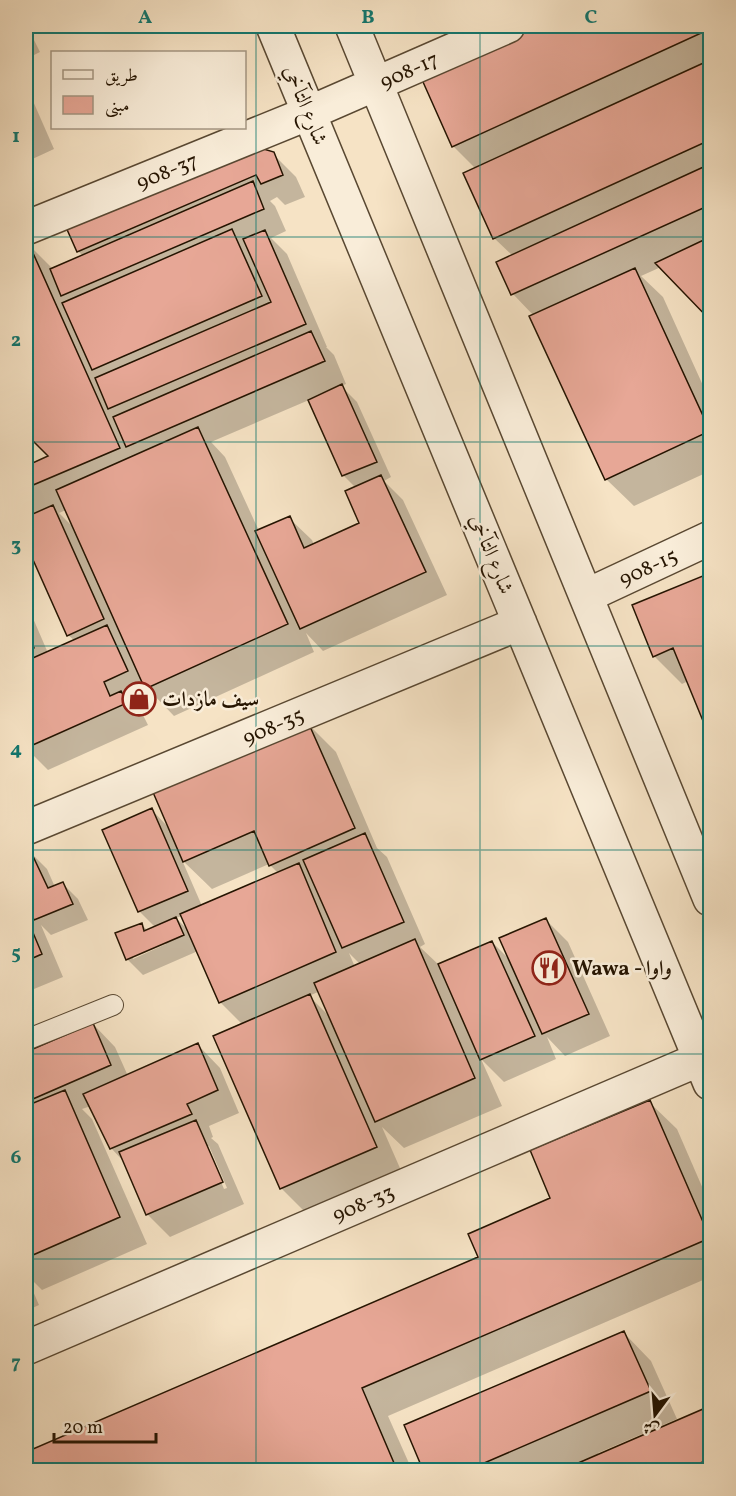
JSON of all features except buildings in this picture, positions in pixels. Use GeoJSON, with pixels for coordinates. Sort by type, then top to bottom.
{"type":"FeatureCollection","features":[{"type":"Feature","properties":{"kind":"street","name":"شارع التآخي"},"geometry":{"type":"LineString","coordinates":[[273,26],[705,1071]]}},
{"type":"Feature","properties":{"kind":"street"},"geometry":{"type":"LineString","coordinates":[[352,26],[711,899]]}},
{"type":"Feature","properties":{"kind":"street","name":"908-17"},"geometry":{"type":"LineString","coordinates":[[309,113],[508,26]]}},
{"type":"Feature","properties":{"kind":"street","name":"908-37"},"geometry":{"type":"LineString","coordinates":[[26,228],[309,113]]}},
{"type":"Feature","properties":{"kind":"street","name":"908-15"},"geometry":{"type":"LineString","coordinates":[[586,596],[711,538]]}},
{"type":"Feature","properties":{"kind":"street","name":"908-35"},"geometry":{"type":"LineString","coordinates":[[26,828],[520,623]]}},
{"type":"Feature","properties":{"kind":"street","name":"908-33"},"geometry":{"type":"LineString","coordinates":[[26,1348],[705,1071]]}},
{"type":"Feature","properties":{"kind":"lane"},"geometry":{"type":"LineString","coordinates":[[26,1040],[113,1005]]}},
{"type":"Feature","properties":{"kind":"place","name":"سيف مازدات"},"geometry":{"type":"Point","coordinates":[139,699]}},
{"type":"Feature","properties":{"kind":"place","name":"Wawa - واوا"},"geometry":{"type":"Point","coordinates":[549,968]}}]}
